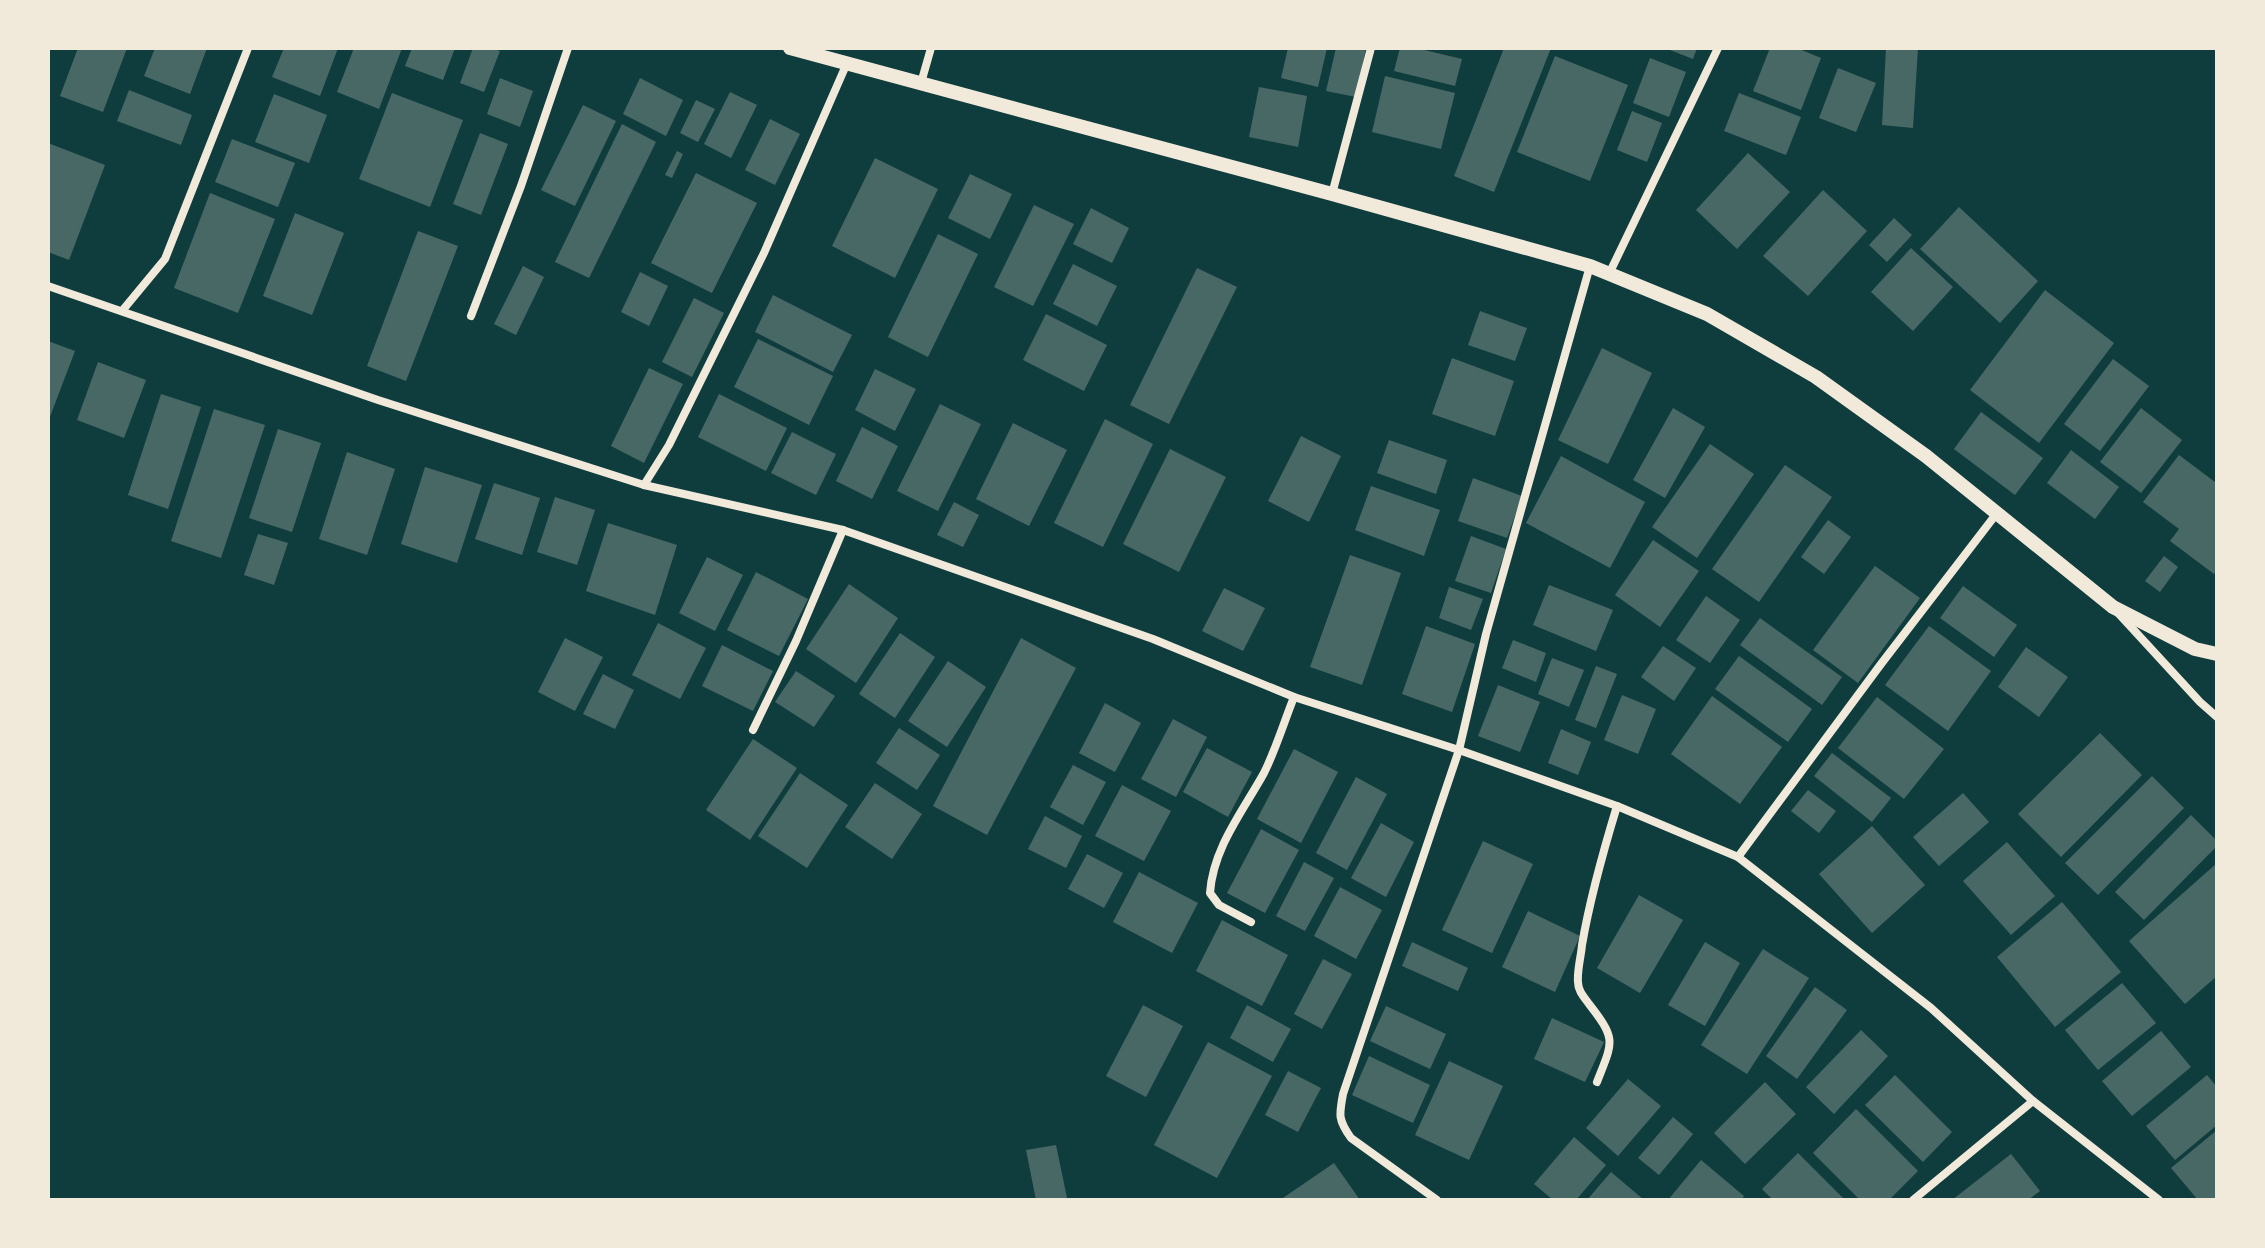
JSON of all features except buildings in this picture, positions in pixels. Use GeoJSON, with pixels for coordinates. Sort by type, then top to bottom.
{"type":"FeatureCollection","features":[{"type":"Feature","properties":{"kind":"street"},"geometry":{"type":"LineString","coordinates":[[122,311],[165,259],[248,48]]}},
{"type":"Feature","properties":{"kind":"street"},"geometry":{"type":"LineString","coordinates":[[471,316],[521,186],[568,48]]}},
{"type":"Feature","properties":{"kind":"street"},"geometry":{"type":"LineString","coordinates":[[790,48],[1590,266],[1707,314],[1816,377],[1926,456],[2113,607],[2217,717]]}},
{"type":"Feature","properties":{"kind":"street"},"geometry":{"type":"LineString","coordinates":[[921,83],[931,48]]}},
{"type":"Feature","properties":{"kind":"street"},"geometry":{"type":"LineString","coordinates":[[1332,194],[1371,48]]}},
{"type":"Feature","properties":{"kind":"street"},"geometry":{"type":"LineString","coordinates":[[1609,274],[1718,48]]}},
{"type":"Feature","properties":{"kind":"street"},"geometry":{"type":"LineString","coordinates":[[644,485],[669,445],[764,253],[847,63]]}},
{"type":"Feature","properties":{"kind":"street"},"geometry":{"type":"LineString","coordinates":[[1437,1200],[1351,1138],[1341,1124],[1339,1114],[1343,1094],[1459,750],[1486,634],[1590,266]]}},
{"type":"Feature","properties":{"kind":"street"},"geometry":{"type":"LineString","coordinates":[[48,286],[378,400],[644,485],[843,530],[1153,639],[1294,697],[1459,750],[1617,806],[1738,857],[1931,1008],[2033,1101],[2159,1200]]}},
{"type":"Feature","properties":{"kind":"street"},"geometry":{"type":"LineString","coordinates":[[1738,857],[1997,513]]}},
{"type":"Feature","properties":{"kind":"street"},"geometry":{"type":"LineString","coordinates":[[753,730],[796,641],[843,530]]}},
{"type":"Feature","properties":{"kind":"street"},"geometry":{"type":"LineString","coordinates":[[2113,607],[2195,649],[2217,654]]}},
{"type":"Feature","properties":{"kind":"street"},"geometry":{"type":"LineString","coordinates":[[1251,922],[1219,905],[1210,893],[1211,876],[1218,855],[1266,769],[1294,697]]}},
{"type":"Feature","properties":{"kind":"street"},"geometry":{"type":"LineString","coordinates":[[1597,1082],[1611,1047],[1611,1036],[1581,994],[1578,974],[1586,923],[1617,806]]}},
{"type":"Feature","properties":{"kind":"street"},"geometry":{"type":"LineString","coordinates":[[1913,1200],[2033,1101]]}}]}
